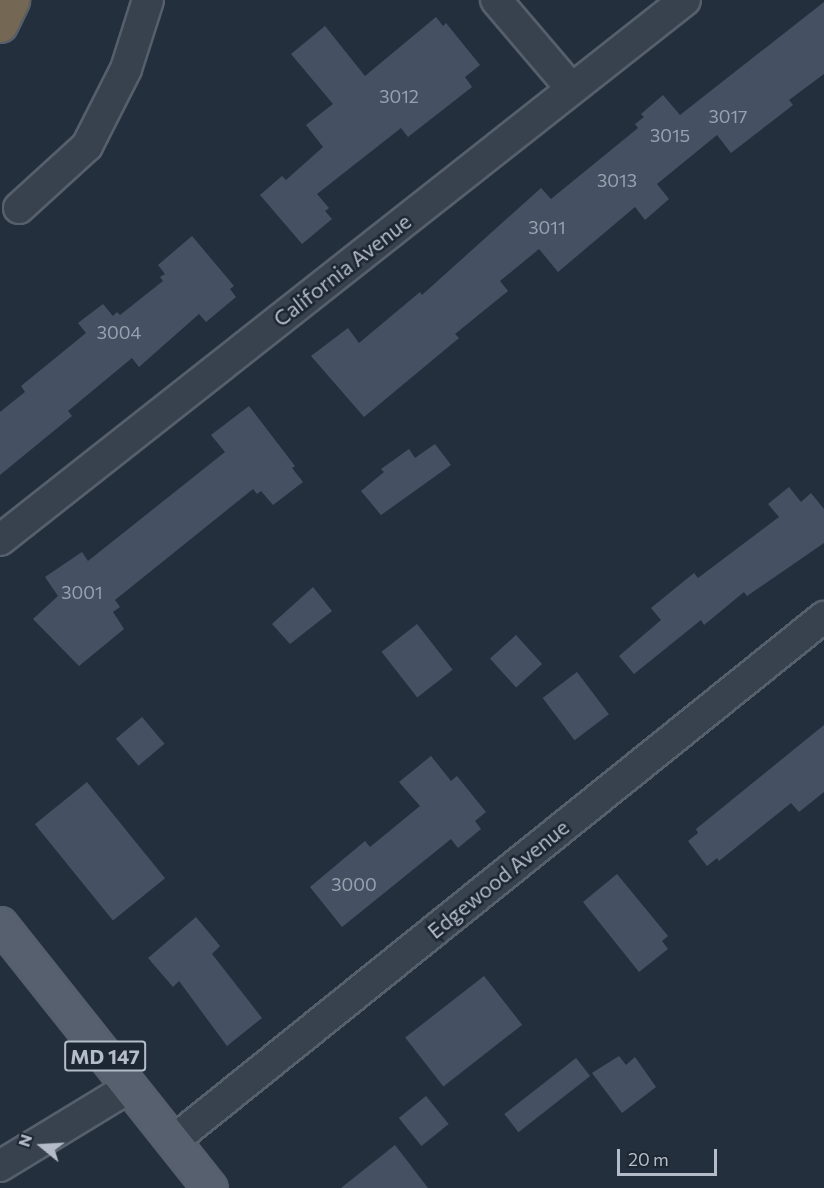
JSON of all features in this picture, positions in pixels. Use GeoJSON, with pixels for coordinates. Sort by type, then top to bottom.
{"type":"FeatureCollection","features":[{"type":"Feature","properties":{"kind":"highway"},"geometry":{"type":"LineString","coordinates":[[0,26],[12,0]]}},
{"type":"Feature","properties":{"kind":"main road","name":"MD 147"},"geometry":{"type":"LineString","coordinates":[[0,924],[210,1188]]}},
{"type":"Feature","properties":{"kind":"street"},"geometry":{"type":"LineString","coordinates":[[19,208],[87,146],[126,69],[148,0]]}},
{"type":"Feature","properties":{"kind":"street"},"geometry":{"type":"LineString","coordinates":[[496,0],[571,88]]}},
{"type":"Feature","properties":{"kind":"street","name":"California Avenue"},"geometry":{"type":"LineString","coordinates":[[0,540],[685,0]]}},
{"type":"Feature","properties":{"kind":"street","name":"Edgewood Avenue"},"geometry":{"type":"LineString","coordinates":[[173,1141],[824,618]]}},
{"type":"Feature","properties":{"kind":"street"},"geometry":{"type":"LineString","coordinates":[[0,1166],[130,1087]]}},
{"type":"Feature","properties":{"kind":"building"},"geometry":{"type":"Polygon","coordinates":[[[824,2],[824,74],[789,100],[793,105],[731,153],[717,135],[657,184],[669,199],[645,220],[635,207],[558,272],[539,249],[500,281],[508,291],[455,334],[459,338],[364,417],[311,356],[348,328],[359,343],[420,292],[422,295],[541,188],[551,199],[638,128],[635,124],[644,117],[641,114],[663,95],[680,115],[824,2]]]}},
{"type":"Feature","properties":{"kind":"building"},"geometry":{"type":"Polygon","coordinates":[[[436,17],[443,26],[446,23],[480,65],[465,77],[472,87],[408,137],[401,128],[317,194],[329,208],[325,211],[332,219],[302,244],[260,195],[282,176],[286,180],[323,147],[306,125],[333,104],[291,54],[325,26],[365,76],[436,17]]]}},
{"type":"Feature","properties":{"kind":"building"},"geometry":{"type":"Polygon","coordinates":[[[192,236],[234,286],[230,289],[236,297],[206,322],[199,314],[139,367],[132,358],[68,411],[72,416],[0,475],[0,412],[25,392],[21,386],[86,333],[78,323],[103,304],[113,316],[117,312],[120,315],[163,281],[160,277],[165,274],[158,265],[192,236]]]}},
{"type":"Feature","properties":{"kind":"building"},"geometry":{"type":"Polygon","coordinates":[[[249,406],[295,466],[292,468],[303,482],[273,505],[261,491],[257,494],[253,489],[115,600],[120,607],[113,612],[124,629],[79,666],[33,619],[58,596],[45,577],[82,552],[88,561],[225,452],[211,435],[249,406]]]}},
{"type":"Feature","properties":{"kind":"building"},"geometry":{"type":"Polygon","coordinates":[[[435,444],[451,465],[381,515],[361,491],[384,472],[381,469],[409,449],[415,458],[435,444]]]}},
{"type":"Feature","properties":{"kind":"building"},"geometry":{"type":"Polygon","coordinates":[[[789,487],[801,502],[811,493],[824,509],[824,543],[747,596],[744,592],[704,625],[701,620],[634,674],[619,656],[661,620],[651,608],[694,573],[698,578],[779,517],[768,504],[789,487]]]}},
{"type":"Feature","properties":{"kind":"building"},"geometry":{"type":"Polygon","coordinates":[[[313,587],[332,611],[290,644],[272,624],[313,587]]]}},
{"type":"Feature","properties":{"kind":"building"},"geometry":{"type":"Polygon","coordinates":[[[417,624],[453,670],[417,697],[382,652],[417,624]]]}},
{"type":"Feature","properties":{"kind":"building"},"geometry":{"type":"Polygon","coordinates":[[[516,635],[542,664],[516,687],[490,658],[516,635]]]}},
{"type":"Feature","properties":{"kind":"building"},"geometry":{"type":"Polygon","coordinates":[[[577,672],[609,714],[575,740],[543,698],[577,672]]]}},
{"type":"Feature","properties":{"kind":"building"},"geometry":{"type":"Polygon","coordinates":[[[142,717],[164,744],[138,766],[116,739],[142,717]]]}},
{"type":"Feature","properties":{"kind":"building"},"geometry":{"type":"Polygon","coordinates":[[[824,725],[824,792],[799,812],[791,803],[719,861],[717,858],[707,866],[688,841],[698,833],[696,829],[824,725]]]}},
{"type":"Feature","properties":{"kind":"building"},"geometry":{"type":"Polygon","coordinates":[[[431,756],[451,781],[457,776],[486,812],[475,821],[481,829],[458,848],[451,839],[342,927],[310,887],[365,841],[370,847],[420,806],[399,782],[431,756]]]}},
{"type":"Feature","properties":{"kind":"building"},"geometry":{"type":"Polygon","coordinates":[[[87,782],[165,878],[113,921],[35,824],[87,782]]]}},
{"type":"Feature","properties":{"kind":"building"},"geometry":{"type":"Polygon","coordinates":[[[617,874],[668,936],[662,941],[668,949],[639,972],[583,902],[617,874]]]}},
{"type":"Feature","properties":{"kind":"building"},"geometry":{"type":"Polygon","coordinates":[[[196,917],[220,946],[212,954],[262,1018],[227,1046],[179,981],[173,987],[148,958],[196,917]]]}},
{"type":"Feature","properties":{"kind":"building"},"geometry":{"type":"Polygon","coordinates":[[[484,976],[522,1025],[443,1086],[405,1038],[484,976]]]}},
{"type":"Feature","properties":{"kind":"building"},"geometry":{"type":"Polygon","coordinates":[[[619,1056],[626,1065],[635,1057],[656,1087],[622,1113],[592,1073],[619,1056]]]}},
{"type":"Feature","properties":{"kind":"building"},"geometry":{"type":"Polygon","coordinates":[[[576,1058],[590,1076],[518,1132],[504,1114],[576,1058]]]}},
{"type":"Feature","properties":{"kind":"building"},"geometry":{"type":"Polygon","coordinates":[[[426,1096],[449,1124],[421,1146],[399,1118],[426,1096]]]}},
{"type":"Feature","properties":{"kind":"building"},"geometry":{"type":"Polygon","coordinates":[[[395,1145],[428,1188],[341,1188],[395,1145]]]}}]}
